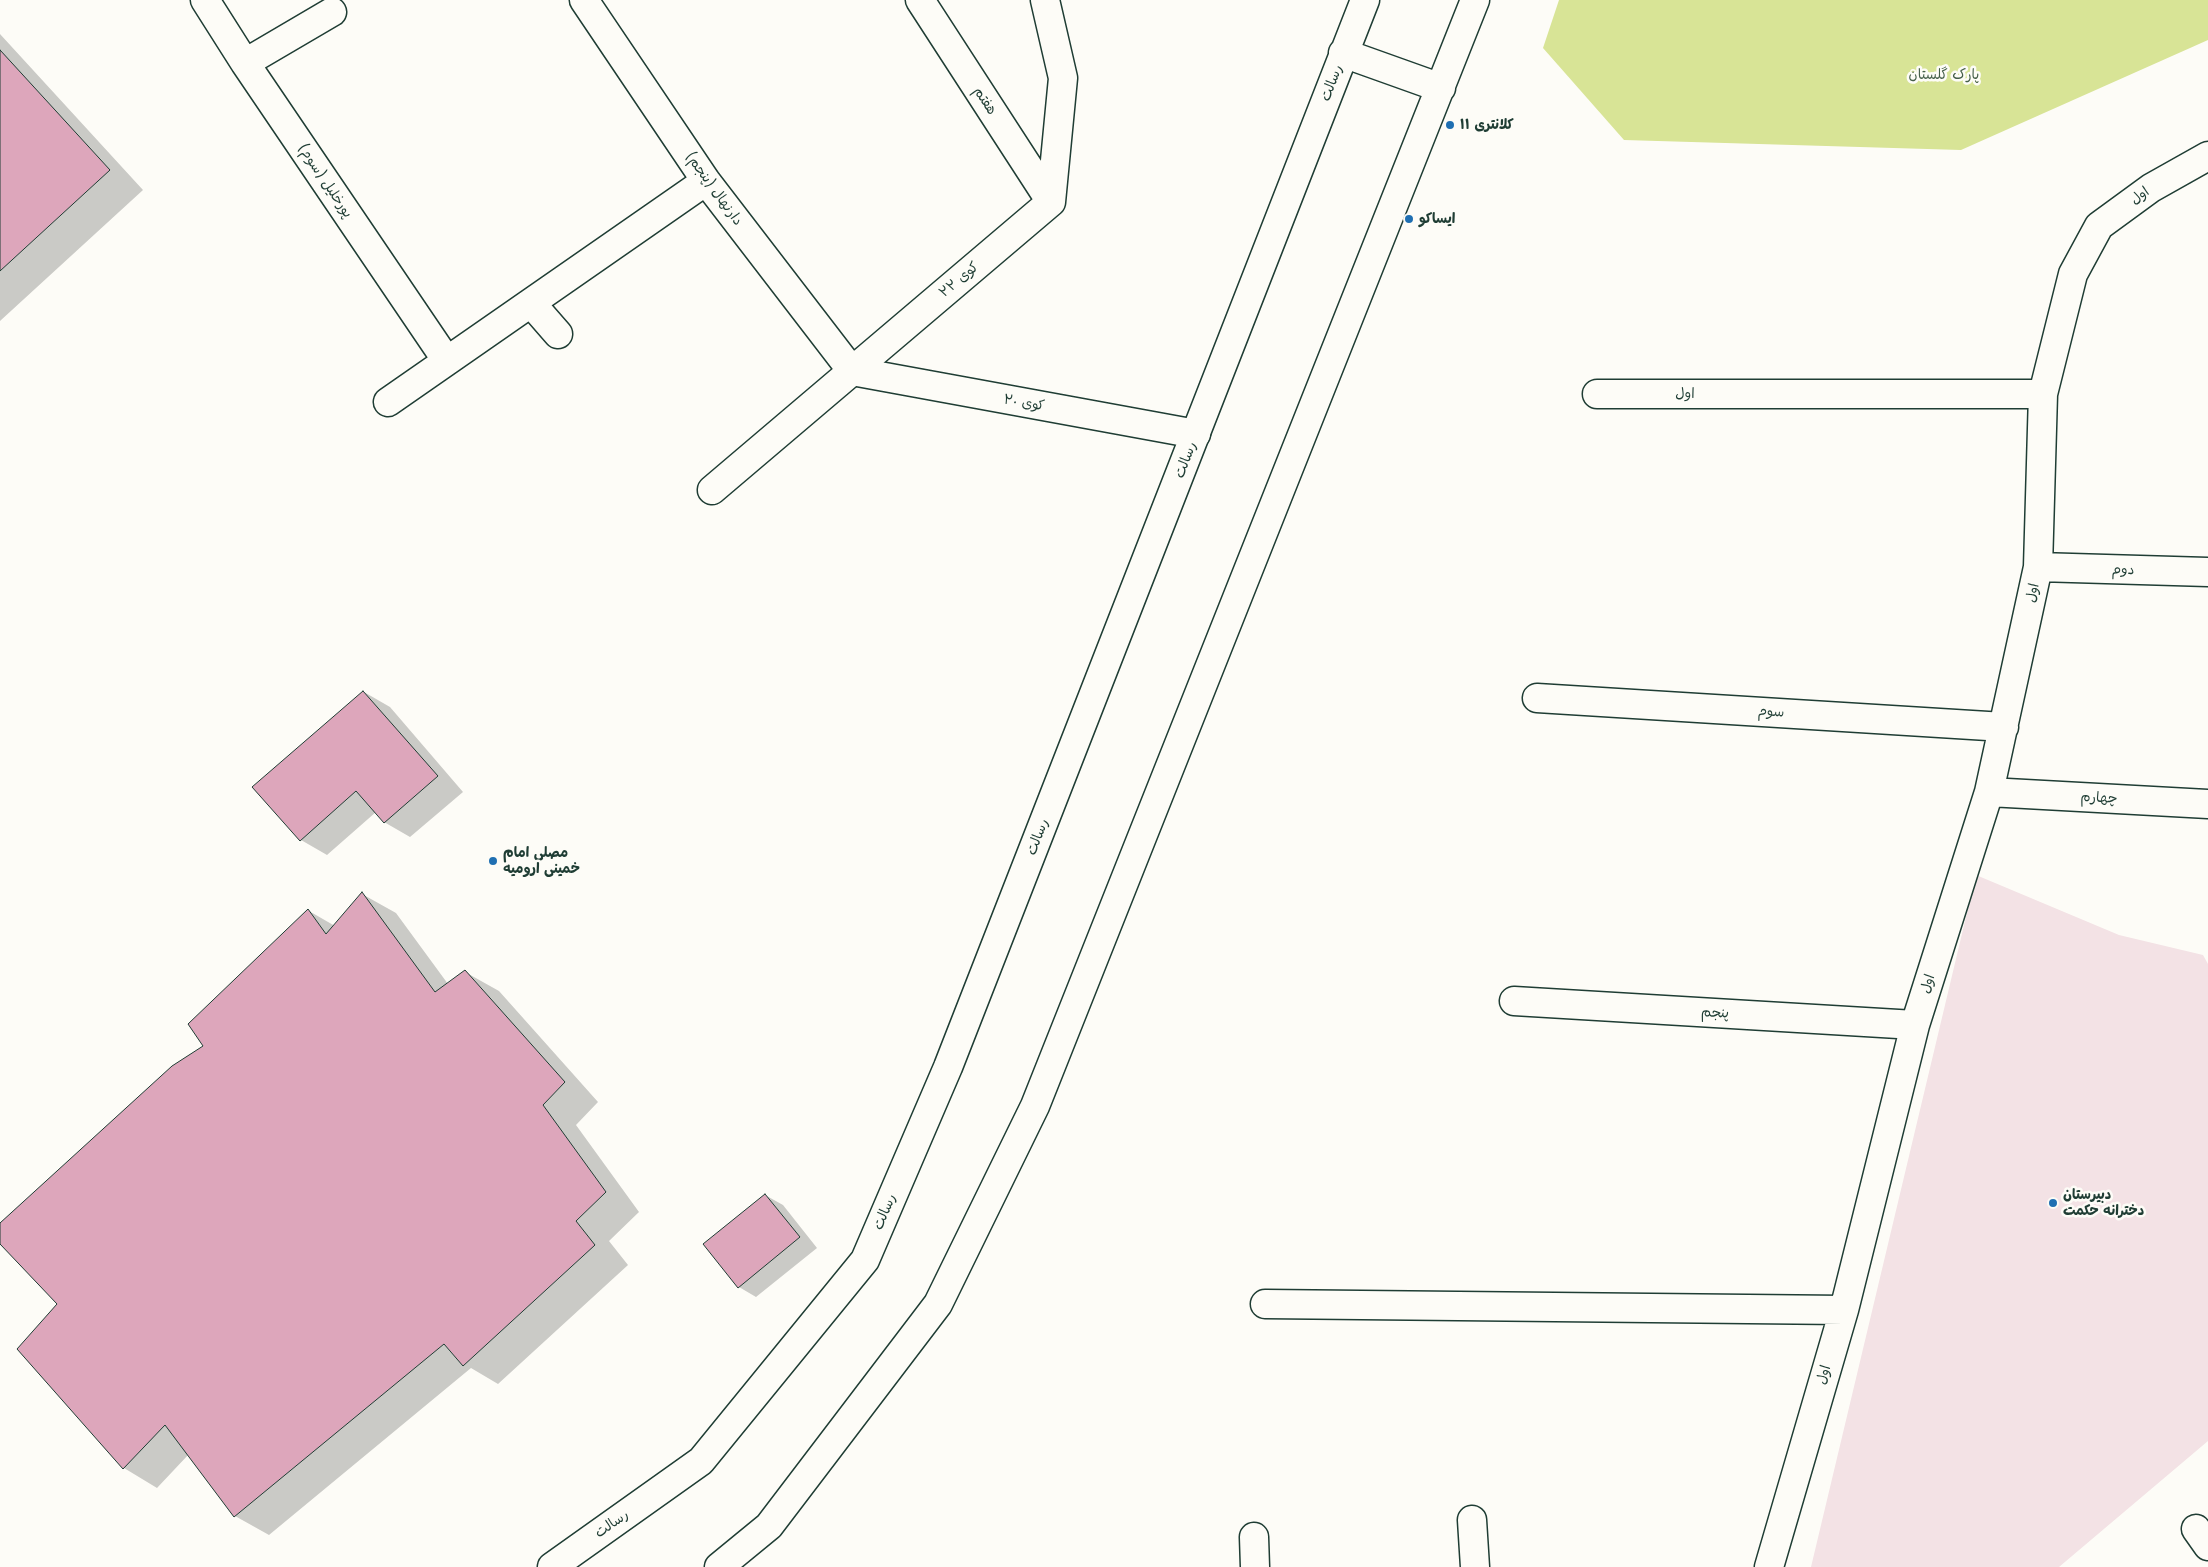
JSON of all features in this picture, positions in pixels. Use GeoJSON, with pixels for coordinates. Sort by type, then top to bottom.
{"type":"FeatureCollection","features":[{"type":"Feature","properties":{"kind":"street","name":"پورخلیل (سوم)"},"geometry":{"type":"LineString","coordinates":[[205,0],[447,361]]}},
{"type":"Feature","properties":{"kind":"street","name":"دارنهال (پنجم)"},"geometry":{"type":"LineString","coordinates":[[584,0],[706,181],[852,371]]}},
{"type":"Feature","properties":{"kind":"street","name":"هفتم"},"geometry":{"type":"LineString","coordinates":[[920,0],[1051,202]]}},
{"type":"Feature","properties":{"kind":"street"},"geometry":{"type":"LineString","coordinates":[[1045,0],[1063,78],[1051,202]]}},
{"type":"Feature","properties":{"kind":"street","name":"رسالت"},"geometry":{"type":"LineString","coordinates":[[552,1567],[701,1461],[865,1260],[948,1067],[1365,0]]}},
{"type":"Feature","properties":{"kind":"street"},"geometry":{"type":"LineString","coordinates":[[719,1567],[770,1526],[943,1296],[1035,1106],[1475,0]]}},
{"type":"Feature","properties":{"kind":"street"},"geometry":{"type":"LineString","coordinates":[[245,62],[332,12]]}},
{"type":"Feature","properties":{"kind":"street"},"geometry":{"type":"LineString","coordinates":[[1343,53],[1441,88]]}},
{"type":"Feature","properties":{"kind":"street","name":"اول"},"geometry":{"type":"LineString","coordinates":[[1769,1567],[1844,1310],[1915,1025],[1989,792],[2038,567],[2043,394],[2073,274],[2099,226],[2151,188],[2208,156]]}},
{"type":"Feature","properties":{"kind":"street"},"geometry":{"type":"LineString","coordinates":[[388,402],[706,181]]}},
{"type":"Feature","properties":{"kind":"street","name":"کوی ۲۲"},"geometry":{"type":"LineString","coordinates":[[712,490],[1051,202]]}},
{"type":"Feature","properties":{"kind":"street"},"geometry":{"type":"LineString","coordinates":[[531,303],[558,334]]}},
{"type":"Feature","properties":{"kind":"street","name":"کوی ۲۰"},"geometry":{"type":"LineString","coordinates":[[852,371],[1196,434]]}},
{"type":"Feature","properties":{"kind":"street","name":"اول"},"geometry":{"type":"LineString","coordinates":[[1597,394],[2043,394]]}},
{"type":"Feature","properties":{"kind":"street","name":"دوم"},"geometry":{"type":"LineString","coordinates":[[2038,567],[2208,572]]}},
{"type":"Feature","properties":{"kind":"street","name":"سوم"},"geometry":{"type":"LineString","coordinates":[[1537,698],[2004,727]]}},
{"type":"Feature","properties":{"kind":"street","name":"چهارم"},"geometry":{"type":"LineString","coordinates":[[1989,792],[2208,804]]}},
{"type":"Feature","properties":{"kind":"street","name":"پنجم"},"geometry":{"type":"LineString","coordinates":[[1514,1001],[1915,1025]]}},
{"type":"Feature","properties":{"kind":"street"},"geometry":{"type":"LineString","coordinates":[[1265,1304],[1844,1310]]}},
{"type":"Feature","properties":{"kind":"street"},"geometry":{"type":"LineString","coordinates":[[1472,1520],[1475,1567]]}},
{"type":"Feature","properties":{"kind":"street"},"geometry":{"type":"LineString","coordinates":[[1254,1537],[1255,1567]]}},
{"type":"Feature","properties":{"kind":"shaded area","name":"دبیرستان دخترانه حکمت"},"geometry":{"type":"Polygon","coordinates":[[[1976,875],[2119,935],[2203,955],[2208,964],[2208,1441],[2059,1567],[1811,1567],[1976,875]]]}},
{"type":"Feature","properties":{"kind":"green space","name":"پارک گلستان"},"geometry":{"type":"Polygon","coordinates":[[[1559,0],[2208,0],[2208,40],[1961,150],[1624,140],[1543,48],[1559,0]]]}},
{"type":"Feature","properties":{"kind":"building"},"geometry":{"type":"Polygon","coordinates":[[[0,50],[110,170],[0,271],[0,50]]]}},
{"type":"Feature","properties":{"kind":"building"},"geometry":{"type":"Polygon","coordinates":[[[363,691],[438,776],[384,823],[356,791],[300,841],[252,787],[363,691]]]}},
{"type":"Feature","properties":{"kind":"building"},"geometry":{"type":"Polygon","coordinates":[[[362,892],[435,992],[465,970],[565,1082],[543,1105],[606,1192],[576,1221],[595,1245],[463,1366],[444,1344],[234,1517],[165,1425],[123,1469],[17,1349],[57,1304],[0,1244],[0,1223],[172,1066],[203,1046],[188,1024],[308,909],[326,934],[362,892]]]}},
{"type":"Feature","properties":{"kind":"building"},"geometry":{"type":"Polygon","coordinates":[[[765,1194],[800,1237],[738,1288],[703,1244],[765,1194]]]}},
{"type":"Feature","properties":{"kind":"place","name":"کلانتری ۱۱"},"geometry":{"type":"Point","coordinates":[1450,125]}},
{"type":"Feature","properties":{"kind":"place","name":"ایساکو"},"geometry":{"type":"Point","coordinates":[1409,219]}},
{"type":"Feature","properties":{"kind":"place","name":"مصلی امام خمینی ارومیه"},"geometry":{"type":"Point","coordinates":[493,861]}},
{"type":"Feature","properties":{"kind":"place","name":"دبیرستان دخترانه حکمت"},"geometry":{"type":"Point","coordinates":[2053,1203]}}]}
